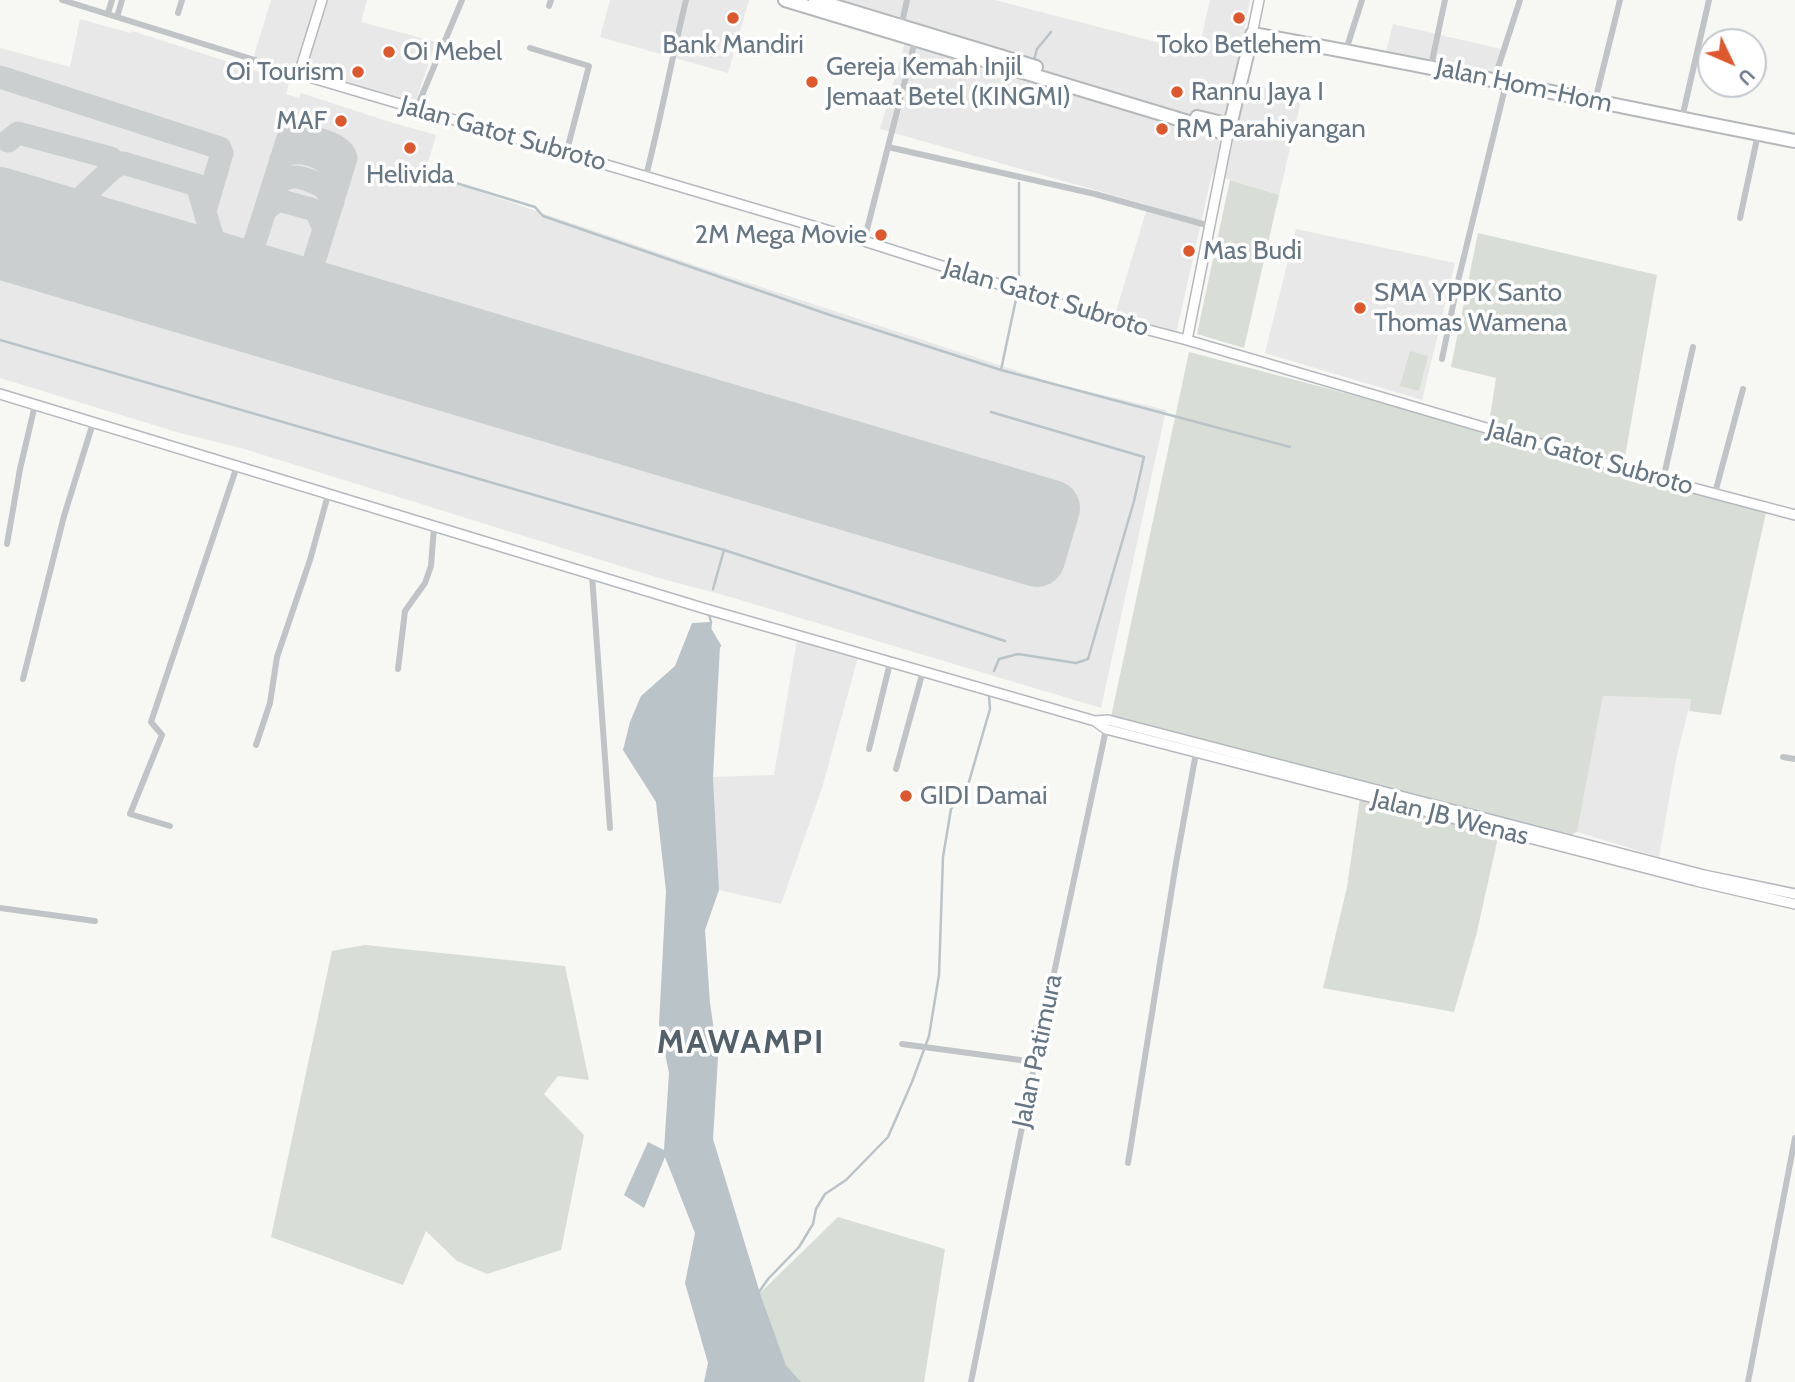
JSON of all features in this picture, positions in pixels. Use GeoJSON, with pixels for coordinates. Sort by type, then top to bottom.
{"type":"FeatureCollection","features":[{"type":"Feature","properties":{"kind":"highway"},"geometry":{"type":"LineString","coordinates":[[785,0],[821,5],[1229,130],[1252,34]]}},
{"type":"Feature","properties":{"kind":"highway","name":"Jalan Hom-Hom"},"geometry":{"type":"LineString","coordinates":[[1252,34],[1431,66],[1795,141]]}},
{"type":"Feature","properties":{"kind":"main road","name":"Jalan Gatot Subroto"},"geometry":{"type":"LineString","coordinates":[[322,0],[299,74],[864,241],[1114,321],[1663,480],[1795,515]]}},
{"type":"Feature","properties":{"kind":"main road"},"geometry":{"type":"LineString","coordinates":[[1252,34],[1259,0]]}},
{"type":"Feature","properties":{"kind":"main road"},"geometry":{"type":"LineString","coordinates":[[1187,340],[1229,130]]}},
{"type":"Feature","properties":{"kind":"main road"},"geometry":{"type":"LineString","coordinates":[[0,394],[592,575],[1107,725]]}},
{"type":"Feature","properties":{"kind":"main road","name":"Jalan JB Wenas"},"geometry":{"type":"LineString","coordinates":[[1107,725],[1196,753],[1369,793]]}},
{"type":"Feature","properties":{"kind":"main road","name":"Jalan JB Wenas"},"geometry":{"type":"LineString","coordinates":[[1107,725],[1795,904]]}},
{"type":"Feature","properties":{"kind":"main road","name":"Jalan JB Wenas"},"geometry":{"type":"LineString","coordinates":[[1624,858],[1795,894]]}},
{"type":"Feature","properties":{"kind":"street"},"geometry":{"type":"LineString","coordinates":[[62,0],[287,70]]}},
{"type":"Feature","properties":{"kind":"street"},"geometry":{"type":"LineString","coordinates":[[108,13],[113,0]]}},
{"type":"Feature","properties":{"kind":"street"},"geometry":{"type":"LineString","coordinates":[[117,16],[122,0]]}},
{"type":"Feature","properties":{"kind":"street"},"geometry":{"type":"LineString","coordinates":[[178,13],[182,0]]}},
{"type":"Feature","properties":{"kind":"street"},"geometry":{"type":"LineString","coordinates":[[417,107],[462,0]]}},
{"type":"Feature","properties":{"kind":"street"},"geometry":{"type":"LineString","coordinates":[[646,176],[666,99],[686,0]]}},
{"type":"Feature","properties":{"kind":"street"},"geometry":{"type":"LineString","coordinates":[[900,31],[907,0]]}},
{"type":"Feature","properties":{"kind":"street"},"geometry":{"type":"LineString","coordinates":[[1346,50],[1362,0]]}},
{"type":"Feature","properties":{"kind":"street"},"geometry":{"type":"LineString","coordinates":[[1431,66],[1445,0]]}},
{"type":"Feature","properties":{"kind":"street"},"geometry":{"type":"LineString","coordinates":[[1442,359],[1500,82],[1520,0]]}},
{"type":"Feature","properties":{"kind":"street"},"geometry":{"type":"LineString","coordinates":[[1595,101],[1620,0]]}},
{"type":"Feature","properties":{"kind":"street"},"geometry":{"type":"LineString","coordinates":[[1682,118],[1709,0]]}},
{"type":"Feature","properties":{"kind":"street"},"geometry":{"type":"LineString","coordinates":[[864,241],[916,36]]}},
{"type":"Feature","properties":{"kind":"street"},"geometry":{"type":"LineString","coordinates":[[530,48],[589,66],[566,154]]}},
{"type":"Feature","properties":{"kind":"street"},"geometry":{"type":"LineString","coordinates":[[1740,218],[1759,134]]}},
{"type":"Feature","properties":{"kind":"street"},"geometry":{"type":"LineString","coordinates":[[888,147],[1095,194],[1210,226]]}},
{"type":"Feature","properties":{"kind":"street"},"geometry":{"type":"LineString","coordinates":[[1663,480],[1693,346]]}},
{"type":"Feature","properties":{"kind":"street"},"geometry":{"type":"LineString","coordinates":[[1714,493],[1743,389]]}},
{"type":"Feature","properties":{"kind":"street"},"geometry":{"type":"LineString","coordinates":[[7,544],[17,482],[35,405]]}},
{"type":"Feature","properties":{"kind":"street"},"geometry":{"type":"LineString","coordinates":[[23,679],[64,516],[93,423]]}},
{"type":"Feature","properties":{"kind":"street"},"geometry":{"type":"LineString","coordinates":[[170,826],[130,814],[162,735],[151,722],[237,466]]}},
{"type":"Feature","properties":{"kind":"street"},"geometry":{"type":"LineString","coordinates":[[257,745],[270,703],[276,657],[310,560],[328,495]]}},
{"type":"Feature","properties":{"kind":"street"},"geometry":{"type":"LineString","coordinates":[[398,669],[405,611],[419,593],[428,575],[435,527]]}},
{"type":"Feature","properties":{"kind":"street"},"geometry":{"type":"LineString","coordinates":[[592,575],[610,828]]}},
{"type":"Feature","properties":{"kind":"street"},"geometry":{"type":"LineString","coordinates":[[869,749],[890,663]]}},
{"type":"Feature","properties":{"kind":"street"},"geometry":{"type":"LineString","coordinates":[[897,769],[923,671]]}},
{"type":"Feature","properties":{"kind":"street","name":"Jalan Patimura"},"geometry":{"type":"LineString","coordinates":[[971,1382],[1035,1062],[1107,725]]}},
{"type":"Feature","properties":{"kind":"street"},"geometry":{"type":"LineString","coordinates":[[1128,1163],[1175,863],[1196,753]]}},
{"type":"Feature","properties":{"kind":"street"},"geometry":{"type":"LineString","coordinates":[[1783,757],[1795,759]]}},
{"type":"Feature","properties":{"kind":"street"},"geometry":{"type":"LineString","coordinates":[[0,908],[95,921]]}},
{"type":"Feature","properties":{"kind":"street"},"geometry":{"type":"LineString","coordinates":[[902,1044],[1035,1062]]}},
{"type":"Feature","properties":{"kind":"street"},"geometry":{"type":"LineString","coordinates":[[1748,1382],[1795,1138]]}},
{"type":"Feature","properties":{"kind":"shaded area"},"geometry":{"type":"Polygon","coordinates":[[[271,0],[367,0],[361,22],[436,42],[415,103],[253,59],[271,0]]]}},
{"type":"Feature","properties":{"kind":"shaded area"},"geometry":{"type":"Polygon","coordinates":[[[610,0],[749,0],[728,73],[600,37],[610,0]]]}},
{"type":"Feature","properties":{"kind":"shaded area"},"geometry":{"type":"Polygon","coordinates":[[[823,0],[995,0],[1198,53],[1210,0],[1250,0],[1235,80],[1302,97],[1279,195],[1212,174],[1176,334],[1114,318],[1148,205],[880,129],[910,25],[823,0]]]}},
{"type":"Feature","properties":{"kind":"shaded area"},"geometry":{"type":"Polygon","coordinates":[[[80,19],[130,33],[132,31],[263,73],[261,79],[269,81],[270,78],[289,84],[286,94],[299,98],[301,93],[436,135],[425,173],[1057,384],[1166,410],[1101,708],[659,578],[241,448],[180,433],[0,378],[0,48],[70,67],[80,19]]]}},
{"type":"Feature","properties":{"kind":"shaded area"},"geometry":{"type":"Polygon","coordinates":[[[1393,24],[1501,49],[1493,74],[1385,56],[1393,24]]]}},
{"type":"Feature","properties":{"kind":"shaded area"},"geometry":{"type":"Polygon","coordinates":[[[1230,180],[1279,195],[1244,348],[1197,334],[1230,180]]]}},
{"type":"Feature","properties":{"kind":"shaded area","name":"SMA YPPK Santo Thomas Wamena"},"geometry":{"type":"Polygon","coordinates":[[[1296,229],[1455,263],[1422,400],[1265,353],[1296,229]]]}},
{"type":"Feature","properties":{"kind":"shaded area"},"geometry":{"type":"Polygon","coordinates":[[[1478,233],[1657,275],[1623,468],[1767,508],[1721,715],[1689,711],[1691,699],[1603,696],[1577,832],[1571,835],[1111,717],[1189,352],[1599,460],[1489,424],[1496,378],[1451,367],[1478,233]]]}},
{"type":"Feature","properties":{"kind":"shaded area"},"geometry":{"type":"Polygon","coordinates":[[[1410,351],[1428,356],[1419,391],[1400,386],[1410,351]]]}},
{"type":"Feature","properties":{"kind":"shaded area"},"geometry":{"type":"Polygon","coordinates":[[[711,622],[710,629],[720,646],[713,777],[719,890],[705,930],[710,1003],[718,1058],[713,1139],[760,1293],[786,1365],[801,1382],[704,1382],[708,1363],[685,1283],[695,1233],[665,1157],[644,1208],[624,1195],[648,1142],[664,1150],[669,1073],[659,1024],[666,891],[656,802],[623,750],[630,722],[641,696],[675,666],[692,623],[711,622]]]}},
{"type":"Feature","properties":{"kind":"shaded area"},"geometry":{"type":"Polygon","coordinates":[[[797,640],[858,657],[822,788],[781,904],[719,890],[713,777],[774,775],[797,640]]]}},
{"type":"Feature","properties":{"kind":"shaded area"},"geometry":{"type":"Polygon","coordinates":[[[1603,696],[1691,699],[1676,759],[1659,857],[1577,832],[1603,696]]]}},
{"type":"Feature","properties":{"kind":"shaded area"},"geometry":{"type":"Polygon","coordinates":[[[1360,798],[1499,833],[1476,936],[1454,1012],[1323,988],[1347,887],[1360,798]]]}},
{"type":"Feature","properties":{"kind":"shaded area"},"geometry":{"type":"Polygon","coordinates":[[[365,945],[565,966],[589,1080],[558,1076],[544,1094],[584,1135],[561,1250],[487,1274],[457,1261],[426,1231],[403,1285],[271,1237],[332,951],[365,945]]]}},
{"type":"Feature","properties":{"kind":"shaded area"},"geometry":{"type":"Polygon","coordinates":[[[838,1217],[945,1249],[924,1382],[801,1382],[786,1365],[760,1293],[838,1217]]]}},
{"type":"Feature","properties":{"kind":"waterway"},"geometry":{"type":"LineString","coordinates":[[1034,60],[1037,49],[1051,32]]}},
{"type":"Feature","properties":{"kind":"waterway"},"geometry":{"type":"LineString","coordinates":[[1023,104],[1028,84]]}},
{"type":"Feature","properties":{"kind":"waterway"},"geometry":{"type":"LineString","coordinates":[[456,183],[535,207],[543,216],[830,315],[1001,370],[1290,447]]}},
{"type":"Feature","properties":{"kind":"waterway"},"geometry":{"type":"LineString","coordinates":[[1019,183],[1019,283]]}},
{"type":"Feature","properties":{"kind":"waterway"},"geometry":{"type":"LineString","coordinates":[[1001,370],[1016,299]]}},
{"type":"Feature","properties":{"kind":"waterway"},"geometry":{"type":"LineString","coordinates":[[0,340],[724,550],[1005,641]]}},
{"type":"Feature","properties":{"kind":"waterway"},"geometry":{"type":"LineString","coordinates":[[991,412],[1144,457],[1134,501],[1088,659],[1076,663],[1018,654],[999,659],[994,671]]}},
{"type":"Feature","properties":{"kind":"waterway"},"geometry":{"type":"LineString","coordinates":[[713,589],[724,550]]}},
{"type":"Feature","properties":{"kind":"waterway"},"geometry":{"type":"LineString","coordinates":[[708,611],[710,629],[720,646]]}},
{"type":"Feature","properties":{"kind":"waterway"},"geometry":{"type":"LineString","coordinates":[[759,1292],[799,1247],[813,1224],[816,1209],[825,1194],[846,1180],[888,1137],[912,1082],[929,1036],[939,975],[943,857],[951,809],[966,792],[990,709],[989,696]]}},
{"type":"Feature","properties":{"kind":"taxiway"},"geometry":{"type":"LineString","coordinates":[[0,77],[220,148],[222,153],[205,211]]}},
{"type":"Feature","properties":{"kind":"taxiway"},"geometry":{"type":"LineString","coordinates":[[8,141],[18,133],[111,158],[115,163],[113,168]]}},
{"type":"Feature","properties":{"kind":"taxiway"},"geometry":{"type":"LineString","coordinates":[[239,292],[288,138],[293,133],[298,133],[333,144],[346,158],[299,310]]}},
{"type":"Feature","properties":{"kind":"taxiway"},"geometry":{"type":"LineString","coordinates":[[281,159],[294,153],[317,157],[335,171],[337,187]]}},
{"type":"Feature","properties":{"kind":"taxiway"},"geometry":{"type":"LineString","coordinates":[[28,232],[51,226],[113,168],[123,163],[197,185],[231,290]]}},
{"type":"Feature","properties":{"kind":"taxiway"},"geometry":{"type":"LineString","coordinates":[[272,188],[291,177],[303,178],[324,187],[333,202]]}},
{"type":"Feature","properties":{"kind":"taxiway"},"geometry":{"type":"LineString","coordinates":[[265,210],[276,201],[311,209],[317,213],[324,229]]}},
{"type":"Feature","properties":{"kind":"taxiway"},"geometry":{"type":"LineString","coordinates":[[69,209],[59,230],[72,242],[85,247]]}},
{"type":"Feature","properties":{"kind":"taxiway"},"geometry":{"type":"LineString","coordinates":[[183,276],[195,274],[209,266],[216,249]]}},
{"type":"Feature","properties":{"kind":"runway"},"geometry":{"type":"LineString","coordinates":[[0,195],[1052,508],[1037,559],[0,251]]}},
{"type":"Feature","properties":{"kind":"place","name":"Bank Mandiri"},"geometry":{"type":"Point","coordinates":[733,18]}},
{"type":"Feature","properties":{"kind":"place","name":"Toko Betlehem"},"geometry":{"type":"Point","coordinates":[1239,18]}},
{"type":"Feature","properties":{"kind":"place","name":"Oi Mebel"},"geometry":{"type":"Point","coordinates":[389,52]}},
{"type":"Feature","properties":{"kind":"place","name":"Oi Tourism"},"geometry":{"type":"Point","coordinates":[358,72]}},
{"type":"Feature","properties":{"kind":"place","name":"Gereja Kemah Injil Jemaat Betel (KINGMI)"},"geometry":{"type":"Point","coordinates":[812,82]}},
{"type":"Feature","properties":{"kind":"place","name":"Rannu Jaya I"},"geometry":{"type":"Point","coordinates":[1177,92]}},
{"type":"Feature","properties":{"kind":"place","name":"MAF"},"geometry":{"type":"Point","coordinates":[341,121]}},
{"type":"Feature","properties":{"kind":"place","name":"RM Parahiyangan"},"geometry":{"type":"Point","coordinates":[1162,129]}},
{"type":"Feature","properties":{"kind":"place","name":"Helivida"},"geometry":{"type":"Point","coordinates":[410,148]}},
{"type":"Feature","properties":{"kind":"place","name":"2M Mega Movie"},"geometry":{"type":"Point","coordinates":[881,235]}},
{"type":"Feature","properties":{"kind":"place","name":"Mas Budi"},"geometry":{"type":"Point","coordinates":[1189,251]}},
{"type":"Feature","properties":{"kind":"place","name":"SMA YPPK Santo Thomas Wamena"},"geometry":{"type":"Point","coordinates":[1360,308]}},
{"type":"Feature","properties":{"kind":"place","name":"GIDI Damai"},"geometry":{"type":"Point","coordinates":[906,796]}},
{"type":"Feature","properties":{"kind":"district","name":"MAWAMPI"},"geometry":{"type":"Point","coordinates":[741,1043]}}]}
